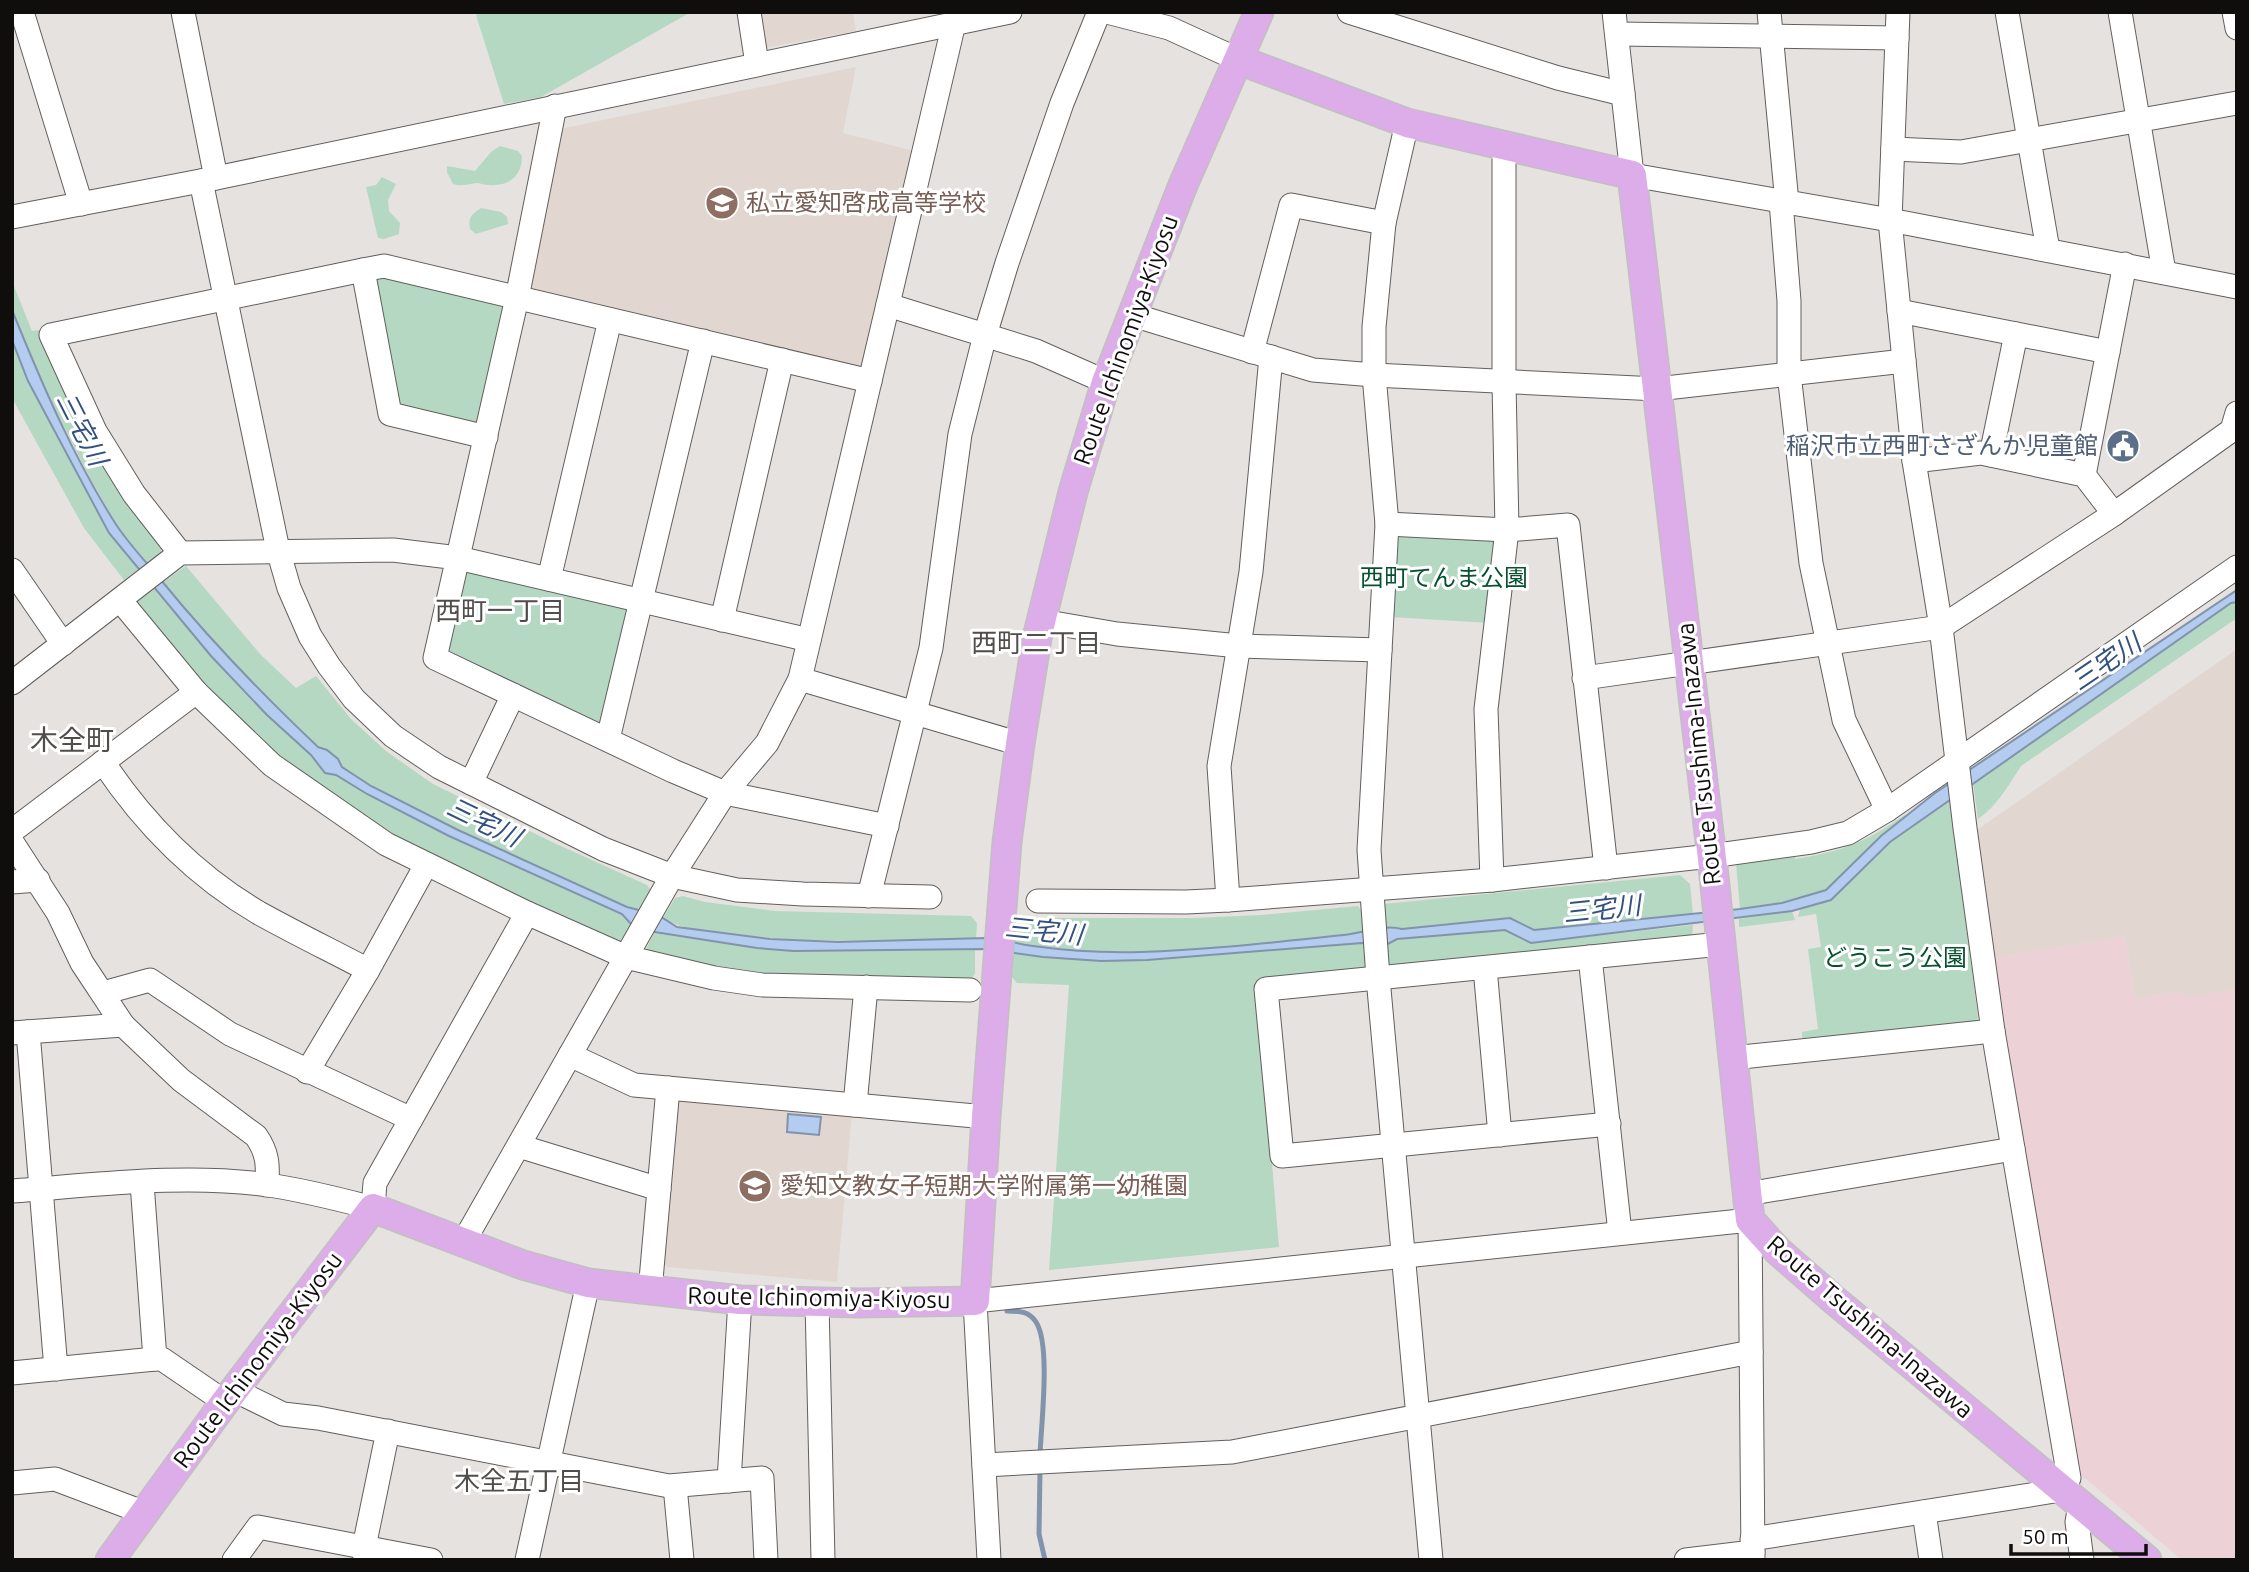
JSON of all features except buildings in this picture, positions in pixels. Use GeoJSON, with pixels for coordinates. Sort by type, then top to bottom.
{"type":"FeatureCollection","features":[{"type":"Feature","properties":{"kind":"main road","name":"Route Ichinomiya-Kiyosu"},"geometry":{"type":"LineString","coordinates":[[110,1560],[229,1396],[373,1208],[523,1265],[588,1283],[740,1300],[975,1301],[1000,923],[1020,744],[1042,621],[1073,492],[1106,382],[1183,185],[1259,12]]}},
{"type":"Feature","properties":{"kind":"main road"},"geometry":{"type":"LineString","coordinates":[[1239,60],[1407,123],[1632,175]]}},
{"type":"Feature","properties":{"kind":"main road","name":"Route Tsushima-Inazawa"},"geometry":{"type":"LineString","coordinates":[[1632,175],[1713,866],[1749,1207],[1778,1251],[2147,1560]]}},
{"type":"Feature","properties":{"kind":"street"},"geometry":{"type":"LineString","coordinates":[[22,12],[81,204]]}},
{"type":"Feature","properties":{"kind":"street"},"geometry":{"type":"LineString","coordinates":[[183,12],[225,299],[278,550],[289,588],[310,636],[354,699],[393,736],[439,767],[603,849],[667,885],[930,897]]}},
{"type":"Feature","properties":{"kind":"street"},"geometry":{"type":"LineString","coordinates":[[749,12],[757,64]]}},
{"type":"Feature","properties":{"kind":"street"},"geometry":{"type":"LineString","coordinates":[[12,217],[209,179],[757,64],[957,19],[1010,12]]}},
{"type":"Feature","properties":{"kind":"street"},"geometry":{"type":"LineString","coordinates":[[869,896],[931,648],[960,434],[985,335],[1062,103],[1099,12]]}},
{"type":"Feature","properties":{"kind":"street"},"geometry":{"type":"LineString","coordinates":[[1107,12],[1169,28],[1239,60]]}},
{"type":"Feature","properties":{"kind":"street"},"geometry":{"type":"LineString","coordinates":[[1349,12],[1558,78],[1623,94]]}},
{"type":"Feature","properties":{"kind":"street"},"geometry":{"type":"LineString","coordinates":[[1769,12],[1784,202],[1789,301],[1789,374],[1810,556],[1844,720],[1887,810]]}},
{"type":"Feature","properties":{"kind":"street"},"geometry":{"type":"LineString","coordinates":[[1898,12],[1890,220],[1914,461],[1941,627],[1993,1031],[2082,1560]]}},
{"type":"Feature","properties":{"kind":"street"},"geometry":{"type":"LineString","coordinates":[[2007,12],[2048,250]]}},
{"type":"Feature","properties":{"kind":"street"},"geometry":{"type":"LineString","coordinates":[[2120,12],[2164,272]]}},
{"type":"Feature","properties":{"kind":"street"},"geometry":{"type":"LineString","coordinates":[[2234,12],[2237,28]]}},
{"type":"Feature","properties":{"kind":"street"},"geometry":{"type":"LineString","coordinates":[[464,1241],[667,885],[725,793],[767,743],[800,679],[957,19]]}},
{"type":"Feature","properties":{"kind":"street"},"geometry":{"type":"LineString","coordinates":[[1897,38],[1771,36],[1615,23],[1632,175],[1890,220],[2237,287]]}},
{"type":"Feature","properties":{"kind":"street"},"geometry":{"type":"LineString","coordinates":[[1893,149],[1961,152],[2237,103]]}},
{"type":"Feature","properties":{"kind":"street"},"geometry":{"type":"LineString","coordinates":[[555,106],[517,298],[435,658],[725,793],[887,827]]}},
{"type":"Feature","properties":{"kind":"street"},"geometry":{"type":"LineString","coordinates":[[1407,123],[1384,223],[1374,327],[1374,375],[1387,524],[1369,850],[1431,1560]]}},
{"type":"Feature","properties":{"kind":"street"},"geometry":{"type":"LineString","coordinates":[[1492,880],[1486,709],[1507,530],[1504,145]]}},
{"type":"Feature","properties":{"kind":"street"},"geometry":{"type":"LineString","coordinates":[[1228,900],[1219,766],[1251,572],[1262,354],[1291,205],[1384,223]]}},
{"type":"Feature","properties":{"kind":"street"},"geometry":{"type":"LineString","coordinates":[[2084,475],[2125,264]]}},
{"type":"Feature","properties":{"kind":"street"},"geometry":{"type":"LineString","coordinates":[[177,555],[134,494],[95,431],[51,335],[384,266],[870,381]]}},
{"type":"Feature","properties":{"kind":"street"},"geometry":{"type":"LineString","coordinates":[[363,270],[390,414],[486,437]]}},
{"type":"Feature","properties":{"kind":"street"},"geometry":{"type":"LineString","coordinates":[[888,305],[1036,351],[1106,382]]}},
{"type":"Feature","properties":{"kind":"street"},"geometry":{"type":"LineString","coordinates":[[1899,311],[2108,352]]}},
{"type":"Feature","properties":{"kind":"street"},"geometry":{"type":"LineString","coordinates":[[1133,315],[1313,370],[1374,375],[1657,389],[1904,362]]}},
{"type":"Feature","properties":{"kind":"street"},"geometry":{"type":"LineString","coordinates":[[549,579],[610,320]]}},
{"type":"Feature","properties":{"kind":"street"},"geometry":{"type":"LineString","coordinates":[[1991,455],[2016,334]]}},
{"type":"Feature","properties":{"kind":"street"},"geometry":{"type":"LineString","coordinates":[[608,739],[703,341]]}},
{"type":"Feature","properties":{"kind":"street"},"geometry":{"type":"LineString","coordinates":[[722,620],[782,360]]}},
{"type":"Feature","properties":{"kind":"street"},"geometry":{"type":"LineString","coordinates":[[1584,678],[1941,627],[2114,514],[2232,430],[2237,413]]}},
{"type":"Feature","properties":{"kind":"street"},"geometry":{"type":"LineString","coordinates":[[1914,461],[1981,453],[2084,475],[2114,514]]}},
{"type":"Feature","properties":{"kind":"street"},"geometry":{"type":"LineString","coordinates":[[1387,524],[1507,530],[1568,525],[1606,867]]}},
{"type":"Feature","properties":{"kind":"street"},"geometry":{"type":"LineString","coordinates":[[12,683],[177,555],[278,550],[393,550],[458,558],[809,640]]}},
{"type":"Feature","properties":{"kind":"street"},"geometry":{"type":"LineString","coordinates":[[1038,901],[1185,902],[1373,898],[1492,880],[1606,867],[1713,866],[1848,833],[1957,764],[2237,567]]}},
{"type":"Feature","properties":{"kind":"street"},"geometry":{"type":"LineString","coordinates":[[12,570],[63,644]]}},
{"type":"Feature","properties":{"kind":"street"},"geometry":{"type":"LineString","coordinates":[[126,595],[196,692],[272,765],[386,844],[527,913],[714,978],[761,985],[970,990]]}},
{"type":"Feature","properties":{"kind":"street"},"geometry":{"type":"LineString","coordinates":[[1042,621],[1117,634],[1239,646],[1380,650]]}},
{"type":"Feature","properties":{"kind":"street"},"geometry":{"type":"LineString","coordinates":[[800,679],[1020,744]]}},
{"type":"Feature","properties":{"kind":"street"},"geometry":{"type":"LineString","coordinates":[[12,831],[196,692]]}},
{"type":"Feature","properties":{"kind":"street"},"geometry":{"type":"LineString","coordinates":[[471,783],[513,695]]}},
{"type":"Feature","properties":{"kind":"street"},"geometry":{"type":"LineString","coordinates":[[103,762],[123,792],[161,835],[203,874],[257,912],[368,970]]}},
{"type":"Feature","properties":{"kind":"street"},"geometry":{"type":"LineString","coordinates":[[12,842],[58,913],[82,963],[123,1025],[181,1080],[256,1136],[268,1157],[267,1185]]}},
{"type":"Feature","properties":{"kind":"street"},"geometry":{"type":"LineString","coordinates":[[307,1072],[426,865]]}},
{"type":"Feature","properties":{"kind":"street"},"geometry":{"type":"LineString","coordinates":[[12,882],[38,880]]}},
{"type":"Feature","properties":{"kind":"street"},"geometry":{"type":"LineString","coordinates":[[12,1191],[194,1180],[267,1185],[373,1208],[375,1183],[527,913]]}},
{"type":"Feature","properties":{"kind":"street"},"geometry":{"type":"LineString","coordinates":[[1609,1124],[1282,1156],[1266,989],[1378,971],[1485,968],[1590,957],[1720,937]]}},
{"type":"Feature","properties":{"kind":"street"},"geometry":{"type":"LineString","coordinates":[[1590,957],[1620,1233]]}},
{"type":"Feature","properties":{"kind":"street"},"geometry":{"type":"LineString","coordinates":[[1485,968],[1500,1135]]}},
{"type":"Feature","properties":{"kind":"street"},"geometry":{"type":"LineString","coordinates":[[103,993],[150,980],[230,1034],[411,1119]]}},
{"type":"Feature","properties":{"kind":"street"},"geometry":{"type":"LineString","coordinates":[[855,1105],[866,987]]}},
{"type":"Feature","properties":{"kind":"street"},"geometry":{"type":"LineString","coordinates":[[56,1369],[40,1189],[20,1032],[123,1025]]}},
{"type":"Feature","properties":{"kind":"street"},"geometry":{"type":"LineString","coordinates":[[1732,1058],[1993,1031]]}},
{"type":"Feature","properties":{"kind":"street"},"geometry":{"type":"LineString","coordinates":[[570,1055],[634,1085],[986,1117]]}},
{"type":"Feature","properties":{"kind":"street"},"geometry":{"type":"LineString","coordinates":[[650,1291],[668,1088]]}},
{"type":"Feature","properties":{"kind":"street"},"geometry":{"type":"LineString","coordinates":[[519,1146],[659,1189]]}},
{"type":"Feature","properties":{"kind":"street"},"geometry":{"type":"LineString","coordinates":[[989,1560],[975,1301],[1620,1233],[2013,1149]]}},
{"type":"Feature","properties":{"kind":"street"},"geometry":{"type":"LineString","coordinates":[[142,1183],[155,1359]]}},
{"type":"Feature","properties":{"kind":"street"},"geometry":{"type":"LineString","coordinates":[[1749,1207],[1753,1550]]}},
{"type":"Feature","properties":{"kind":"street"},"geometry":{"type":"LineString","coordinates":[[527,1560],[588,1283]]}},
{"type":"Feature","properties":{"kind":"street"},"geometry":{"type":"LineString","coordinates":[[729,1481],[740,1300]]}},
{"type":"Feature","properties":{"kind":"street"},"geometry":{"type":"LineString","coordinates":[[817,1302],[822,1560]]}},
{"type":"Feature","properties":{"kind":"street"},"geometry":{"type":"LineString","coordinates":[[984,1465],[1232,1452],[1751,1352]]}},
{"type":"Feature","properties":{"kind":"street"},"geometry":{"type":"LineString","coordinates":[[12,1373],[162,1359],[229,1396],[283,1414],[388,1431],[669,1486],[762,1478],[766,1560]]}},
{"type":"Feature","properties":{"kind":"street"},"geometry":{"type":"LineString","coordinates":[[364,1553],[388,1431]]}},
{"type":"Feature","properties":{"kind":"street"},"geometry":{"type":"LineString","coordinates":[[12,1483],[55,1479],[145,1513]]}},
{"type":"Feature","properties":{"kind":"street"},"geometry":{"type":"LineString","coordinates":[[675,1486],[682,1560]]}},
{"type":"Feature","properties":{"kind":"street"},"geometry":{"type":"LineString","coordinates":[[1686,1560],[1753,1550],[1924,1512],[2071,1497]]}},
{"type":"Feature","properties":{"kind":"street"},"geometry":{"type":"LineString","coordinates":[[1924,1512],[1931,1560]]}},
{"type":"Feature","properties":{"kind":"street"},"geometry":{"type":"LineString","coordinates":[[234,1560],[258,1527],[364,1553],[430,1560]]}},
{"type":"Feature","properties":{"kind":"shaded area"},"geometry":{"type":"Polygon","coordinates":[[[755,12],[853,12],[856,31],[764,48],[755,12]]]}},
{"type":"Feature","properties":{"kind":"shaded area","name":"私立愛知啓成高等学校"},"geometry":{"type":"Polygon","coordinates":[[[856,67],[843,133],[914,151],[863,364],[856,369],[530,291],[538,256],[532,255],[560,129],[856,67]]]}},
{"type":"Feature","properties":{"kind":"shaded area"},"geometry":{"type":"Polygon","coordinates":[[[2237,649],[2237,989],[2190,997],[2176,992],[2135,999],[2125,937],[1993,958],[1977,830],[2237,649]]]}},
{"type":"Feature","properties":{"kind":"shaded area"},"geometry":{"type":"Polygon","coordinates":[[[2125,937],[2135,999],[2176,992],[2190,996],[2237,989],[2237,1560],[2182,1560],[2080,1474],[1993,958],[2125,937]]]}},
{"type":"Feature","properties":{"kind":"shaded area","name":"愛知文教女子短期大学附属第一幼稚園"},"geometry":{"type":"Polygon","coordinates":[[[679,1099],[852,1114],[837,1282],[667,1267],[660,1259],[672,1104],[679,1099]]]}},
{"type":"Feature","properties":{"kind":"green space"},"geometry":{"type":"Polygon","coordinates":[[[482,12],[691,12],[541,97],[504,104],[476,15],[482,12]]]}},
{"type":"Feature","properties":{"kind":"green space"},"geometry":{"type":"Polygon","coordinates":[[[500,146],[518,151],[522,156],[520,169],[513,179],[495,185],[453,184],[447,166],[475,171],[491,152],[500,146]]]}},
{"type":"Feature","properties":{"kind":"green space"},"geometry":{"type":"Polygon","coordinates":[[[382,177],[396,184],[388,200],[389,211],[400,223],[399,234],[384,239],[378,238],[366,187],[376,185],[382,177]]]}},
{"type":"Feature","properties":{"kind":"green space"},"geometry":{"type":"Polygon","coordinates":[[[481,208],[501,212],[507,217],[508,224],[476,234],[470,229],[470,219],[481,208]]]}},
{"type":"Feature","properties":{"kind":"green space"},"geometry":{"type":"Polygon","coordinates":[[[376,275],[503,302],[508,310],[481,423],[474,427],[397,404],[372,280],[376,275]]]}},
{"type":"Feature","properties":{"kind":"green space"},"geometry":{"type":"Polygon","coordinates":[[[12,281],[32,331],[39,330],[59,379],[161,543],[161,553],[148,564],[118,527],[44,388],[12,310],[12,281]]]}},
{"type":"Feature","properties":{"kind":"green space"},"geometry":{"type":"Polygon","coordinates":[[[12,340],[28,381],[109,533],[138,569],[124,580],[84,528],[12,398],[12,340]]]}},
{"type":"Feature","properties":{"kind":"green space","name":"西町てんま公園"},"geometry":{"type":"Polygon","coordinates":[[[1401,533],[1492,538],[1498,545],[1490,623],[1390,617],[1394,542],[1401,533]]]}},
{"type":"Feature","properties":{"kind":"green space"},"geometry":{"type":"Polygon","coordinates":[[[186,566],[260,654],[296,688],[316,676],[351,719],[386,751],[433,784],[647,885],[651,890],[640,910],[587,891],[393,798],[348,772],[252,684],[163,582],[186,566]]]}},
{"type":"Feature","properties":{"kind":"green space"},"geometry":{"type":"Polygon","coordinates":[[[467,571],[625,607],[629,613],[604,722],[596,726],[447,656],[462,574],[467,571]]]}},
{"type":"Feature","properties":{"kind":"green space"},"geometry":{"type":"Polygon","coordinates":[[[154,589],[211,656],[267,715],[311,755],[325,773],[336,775],[449,836],[622,914],[631,924],[619,943],[425,855],[306,783],[220,706],[137,608],[137,602],[154,589]]]}},
{"type":"Feature","properties":{"kind":"green space"},"geometry":{"type":"Polygon","coordinates":[[[2237,602],[2237,618],[2021,766],[1997,801],[1978,819],[1973,783],[2231,603],[2237,602]]]}},
{"type":"Feature","properties":{"kind":"green space","name":"どうこう公園"},"geometry":{"type":"Polygon","coordinates":[[[1951,799],[1978,1018],[1975,1024],[1803,1045],[1802,1032],[1818,1029],[1808,949],[1821,947],[1816,914],[1798,917],[1800,909],[1831,900],[1890,842],[1951,799]]]}},
{"type":"Feature","properties":{"kind":"green space"},"geometry":{"type":"Polygon","coordinates":[[[1906,814],[1905,819],[1881,836],[1826,890],[1782,903],[1740,909],[1736,863],[1795,854],[1795,859],[1841,849],[1879,832],[1906,814]]]}},
{"type":"Feature","properties":{"kind":"green space"},"geometry":{"type":"Polygon","coordinates":[[[1680,875],[1690,884],[1693,914],[1534,930],[1510,918],[1402,929],[1385,928],[1383,904],[1680,875]]]}},
{"type":"Feature","properties":{"kind":"green space"},"geometry":{"type":"Polygon","coordinates":[[[683,896],[705,902],[775,911],[971,916],[977,923],[976,939],[822,941],[704,931],[687,928],[663,918],[675,898],[683,896]]]}},
{"type":"Feature","properties":{"kind":"green space"},"geometry":{"type":"Polygon","coordinates":[[[1358,906],[1364,914],[1365,931],[1274,943],[1185,951],[1097,953],[1015,942],[1015,925],[1025,925],[1033,918],[1192,918],[1358,906]]]}},
{"type":"Feature","properties":{"kind":"green space"},"geometry":{"type":"Polygon","coordinates":[[[1792,911],[1795,920],[1739,927],[1739,919],[1792,911]]]}},
{"type":"Feature","properties":{"kind":"green space"},"geometry":{"type":"Polygon","coordinates":[[[1693,925],[1692,939],[1388,966],[1386,945],[1397,939],[1505,930],[1531,943],[1693,925]]]}},
{"type":"Feature","properties":{"kind":"green space"},"geometry":{"type":"Polygon","coordinates":[[[654,933],[793,951],[975,949],[975,973],[970,982],[779,978],[649,956],[646,949],[654,933]]]}},
{"type":"Feature","properties":{"kind":"green space"},"geometry":{"type":"Polygon","coordinates":[[[1367,944],[1369,964],[1365,973],[1257,984],[1279,1247],[1049,1270],[1069,985],[1017,983],[1012,977],[1013,952],[1043,957],[1367,944]]]}},
{"type":"Feature","properties":{"kind":"water"},"geometry":{"type":"Polygon","coordinates":[[[12,310],[73,448],[117,526],[217,645],[318,747],[327,750],[338,759],[342,767],[371,786],[458,830],[627,907],[658,915],[677,927],[770,939],[838,942],[986,938],[1060,949],[1141,952],[1242,945],[1344,935],[1380,928],[1402,929],[1510,918],[1534,930],[1782,903],[1826,890],[1881,836],[1935,793],[2237,590],[2237,602],[2231,603],[1890,842],[1831,900],[1792,911],[1531,943],[1505,930],[1397,939],[1386,945],[1362,943],[1147,960],[1101,961],[985,949],[793,951],[757,948],[648,931],[631,924],[622,914],[449,836],[336,775],[325,773],[311,755],[267,715],[211,656],[109,533],[28,381],[12,340],[12,310]]]}},
{"type":"Feature","properties":{"kind":"water"},"geometry":{"type":"Polygon","coordinates":[[[788,1114],[821,1117],[819,1135],[787,1132],[788,1114]]]}},
{"type":"Feature","properties":{"kind":"waterway"},"geometry":{"type":"LineString","coordinates":[[1007,1311],[1027,1314],[1036,1322],[1041,1333],[1044,1366],[1040,1455]]}},
{"type":"Feature","properties":{"kind":"waterway"},"geometry":{"type":"LineString","coordinates":[[1040,1471],[1039,1534],[1045,1560]]}},
{"type":"Feature","properties":{"kind":"place","name":"私立愛知啓成高等学校"},"geometry":{"type":"Point","coordinates":[722,203]}},
{"type":"Feature","properties":{"kind":"place","name":"稲沢市立西町さざんか児童館"},"geometry":{"type":"Point","coordinates":[2123,446]}},
{"type":"Feature","properties":{"kind":"place","name":"愛知文教女子短期大学附属第一幼稚園"},"geometry":{"type":"Point","coordinates":[755,1186]}},
{"type":"Feature","properties":{"kind":"district","name":"西町一丁目"},"geometry":{"type":"Point","coordinates":[500,611]}},
{"type":"Feature","properties":{"kind":"district","name":"西町二丁目"},"geometry":{"type":"Point","coordinates":[1036,643]}},
{"type":"Feature","properties":{"kind":"district","name":"木全町"},"geometry":{"type":"Point","coordinates":[72,740]}},
{"type":"Feature","properties":{"kind":"district","name":"木全五丁目"},"geometry":{"type":"Point","coordinates":[519,1481]}},
{"type":"Feature","properties":{"kind":"water label","name":"三宅川"},"geometry":{"type":"Point","coordinates":[82,429]}},
{"type":"Feature","properties":{"kind":"water label","name":"三宅川"},"geometry":{"type":"Point","coordinates":[2106,662]}},
{"type":"Feature","properties":{"kind":"water label","name":"三宅川"},"geometry":{"type":"Point","coordinates":[484,822]}},
{"type":"Feature","properties":{"kind":"water label","name":"三宅川"},"geometry":{"type":"Point","coordinates":[1602,909]}},
{"type":"Feature","properties":{"kind":"water label","name":"三宅川"},"geometry":{"type":"Point","coordinates":[1044,931]}}]}
